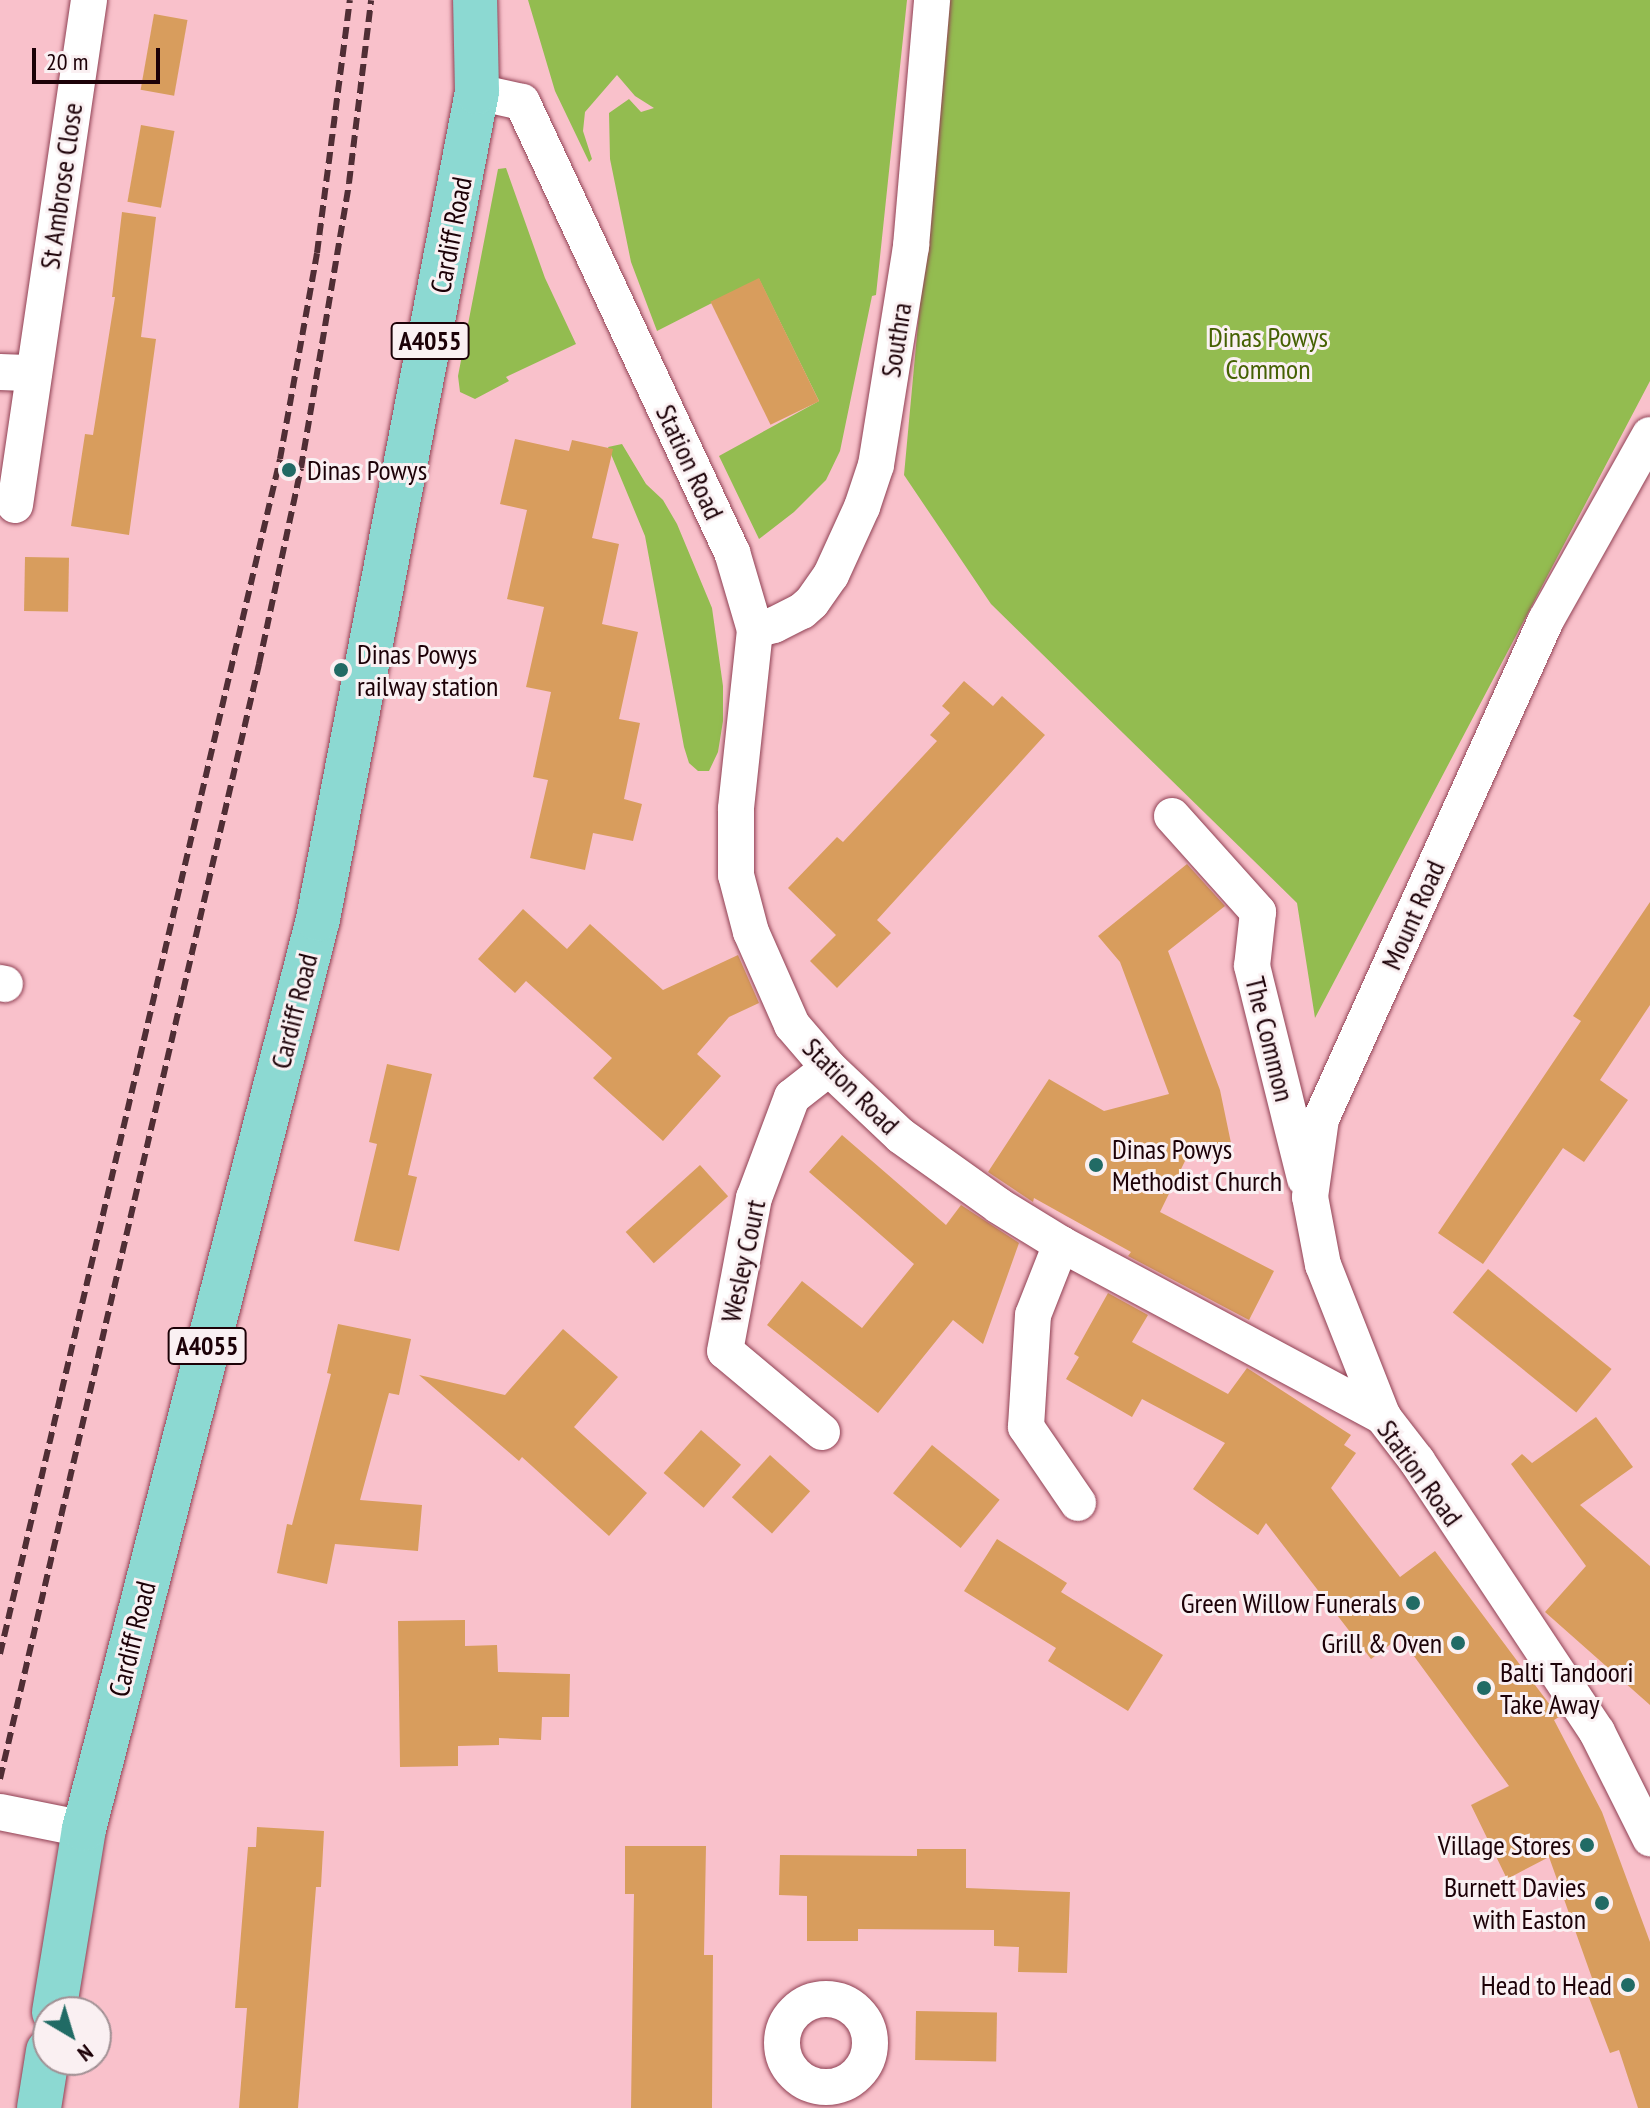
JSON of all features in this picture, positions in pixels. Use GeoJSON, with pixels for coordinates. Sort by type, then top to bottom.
{"type":"FeatureCollection","features":[{"type":"Feature","properties":{"kind":"main road","name":"Cardiff Road"},"geometry":{"type":"LineString","coordinates":[[57,1996],[84,1829],[318,919],[477,92],[475,0]]}},
{"type":"Feature","properties":{"kind":"main road"},"geometry":{"type":"LineString","coordinates":[[39,2108],[44,2076]]}},
{"type":"Feature","properties":{"kind":"street","name":"St Ambrose Close"},"geometry":{"type":"LineString","coordinates":[[15,505],[17,372],[89,0]]}},
{"type":"Feature","properties":{"kind":"street","name":"Southra"},"geometry":{"type":"LineString","coordinates":[[755,630],[802,611],[812,602],[831,575],[862,507],[876,465],[911,246],[932,0]]}},
{"type":"Feature","properties":{"kind":"street","name":"Station Road"},"geometry":{"type":"LineString","coordinates":[[477,92],[522,102],[732,552],[755,630],[736,809],[736,875],[751,932],[792,1025],[829,1068],[901,1136],[999,1206],[1061,1244],[1383,1417],[1417,1461],[1597,1732],[1649,1830]]}},
{"type":"Feature","properties":{"kind":"street","name":"Mount Road"},"geometry":{"type":"LineString","coordinates":[[1383,1417],[1323,1265],[1310,1197],[1321,1119],[1546,620],[1650,435]]}},
{"type":"Feature","properties":{"kind":"street","name":"The Common"},"geometry":{"type":"LineString","coordinates":[[1172,816],[1258,912],[1252,966],[1310,1197]]}},
{"type":"Feature","properties":{"kind":"street","name":"Wesley Court"},"geometry":{"type":"LineString","coordinates":[[822,1432],[725,1351],[754,1198],[792,1097],[829,1068]]}},
{"type":"Feature","properties":{"kind":"street"},"geometry":{"type":"LineString","coordinates":[[1061,1244],[1033,1315],[1026,1427],[1078,1503]]}},
{"type":"Feature","properties":{"kind":"street"},"geometry":{"type":"LineString","coordinates":[[0,1812],[84,1829]]}},
{"type":"Feature","properties":{"kind":"green space"},"geometry":{"type":"Polygon","coordinates":[[[528,0],[907,0],[876,295],[872,296],[840,451],[826,480],[794,512],[759,539],[719,456],[819,401],[759,279],[657,331],[631,262],[610,159],[609,113],[629,99],[641,112],[654,108],[635,96],[617,75],[585,112],[583,131],[592,159],[589,162],[555,91],[528,0]]]}},
{"type":"Feature","properties":{"kind":"green space","name":"Dinas Powys Common"},"geometry":{"type":"Polygon","coordinates":[[[948,0],[1650,0],[1650,381],[1315,1018],[1297,903],[991,604],[904,475],[948,0]]]}},
{"type":"Feature","properties":{"kind":"green space"},"geometry":{"type":"Polygon","coordinates":[[[506,168],[545,278],[576,344],[506,377],[509,381],[475,399],[460,392],[458,376],[498,169],[506,168]]]}},
{"type":"Feature","properties":{"kind":"green space"},"geometry":{"type":"Polygon","coordinates":[[[622,444],[646,484],[663,500],[677,524],[712,608],[723,686],[723,721],[718,752],[709,771],[698,771],[689,763],[684,747],[645,536],[608,447],[622,444]]]}},
{"type":"Feature","properties":{"kind":"building"},"geometry":{"type":"Polygon","coordinates":[[[154,14],[187,20],[174,96],[141,90],[154,14]]]}},
{"type":"Feature","properties":{"kind":"building"},"geometry":{"type":"Polygon","coordinates":[[[141,125],[174,131],[161,208],[127,202],[141,125]]]}},
{"type":"Feature","properties":{"kind":"building"},"geometry":{"type":"Polygon","coordinates":[[[122,212],[156,217],[141,337],[156,339],[129,535],[71,526],[85,434],[93,435],[115,297],[112,297],[122,212]]]}},
{"type":"Feature","properties":{"kind":"building"},"geometry":{"type":"Polygon","coordinates":[[[759,278],[819,401],[771,425],[710,302],[759,278]]]}},
{"type":"Feature","properties":{"kind":"building"},"geometry":{"type":"Polygon","coordinates":[[[515,439],[569,451],[572,440],[613,449],[592,538],[619,544],[602,624],[638,632],[619,719],[640,723],[624,799],[642,804],[633,841],[593,833],[585,870],[530,858],[548,780],[533,777],[551,692],[526,687],[544,607],[507,599],[527,510],[500,504],[515,439]]]}},
{"type":"Feature","properties":{"kind":"building"},"geometry":{"type":"Polygon","coordinates":[[[25,557],[69,558],[68,612],[24,611],[25,557]]]}},
{"type":"Feature","properties":{"kind":"building"},"geometry":{"type":"Polygon","coordinates":[[[964,681],[993,706],[1002,696],[1045,735],[877,920],[891,933],[837,988],[810,961],[836,935],[788,888],[837,837],[843,842],[937,741],[930,735],[950,713],[942,706],[964,681]]]}},
{"type":"Feature","properties":{"kind":"building"},"geometry":{"type":"Polygon","coordinates":[[[1187,864],[1225,906],[1168,951],[1220,1090],[1231,1143],[1185,1161],[1160,1212],[1274,1271],[1249,1320],[1128,1256],[1131,1252],[1034,1198],[1033,1202],[988,1172],[1049,1079],[1104,1111],[1169,1094],[1120,962],[1098,936],[1187,864]]]}},
{"type":"Feature","properties":{"kind":"building"},"geometry":{"type":"Polygon","coordinates":[[[1650,902],[1650,1005],[1600,1080],[1628,1100],[1584,1162],[1563,1148],[1483,1264],[1438,1233],[1581,1021],[1573,1016],[1650,902]]]}},
{"type":"Feature","properties":{"kind":"building"},"geometry":{"type":"Polygon","coordinates":[[[523,909],[567,949],[590,924],[663,990],[738,955],[759,1003],[729,1017],[697,1054],[721,1076],[663,1141],[593,1078],[612,1058],[526,981],[515,993],[478,959],[523,909]]]}},
{"type":"Feature","properties":{"kind":"building"},"geometry":{"type":"Polygon","coordinates":[[[387,1064],[432,1074],[408,1175],[417,1177],[399,1251],[354,1241],[377,1144],[369,1142],[387,1064]]]}},
{"type":"Feature","properties":{"kind":"building"},"geometry":{"type":"Polygon","coordinates":[[[842,1135],[946,1225],[961,1205],[1019,1243],[983,1344],[953,1320],[878,1413],[767,1325],[802,1281],[862,1328],[914,1264],[809,1172],[842,1135]]]}},
{"type":"Feature","properties":{"kind":"building"},"geometry":{"type":"Polygon","coordinates":[[[700,1165],[728,1196],[654,1263],[626,1232],[700,1165]]]}},
{"type":"Feature","properties":{"kind":"building"},"geometry":{"type":"Polygon","coordinates":[[[1488,1269],[1612,1369],[1576,1413],[1453,1313],[1488,1269]]]}},
{"type":"Feature","properties":{"kind":"building"},"geometry":{"type":"Polygon","coordinates":[[[1108,1293],[1148,1315],[1132,1342],[1228,1394],[1247,1368],[1351,1435],[1344,1445],[1356,1453],[1331,1488],[1400,1577],[1435,1551],[1559,1717],[1554,1720],[1602,1812],[1650,1942],[1650,2108],[1638,2108],[1619,2050],[1610,2053],[1583,1982],[1592,1978],[1549,1857],[1507,1879],[1471,1805],[1509,1786],[1400,1637],[1371,1659],[1266,1523],[1258,1535],[1193,1489],[1225,1443],[1142,1399],[1132,1417],[1066,1379],[1079,1357],[1074,1354],[1108,1293]]]}},
{"type":"Feature","properties":{"kind":"building"},"geometry":{"type":"Polygon","coordinates":[[[338,1324],[411,1339],[399,1395],[389,1393],[360,1500],[422,1505],[418,1551],[335,1544],[327,1584],[277,1573],[287,1524],[292,1525],[331,1374],[327,1373],[338,1324]]]}},
{"type":"Feature","properties":{"kind":"building"},"geometry":{"type":"Polygon","coordinates":[[[563,1329],[618,1377],[574,1427],[647,1493],[609,1536],[522,1457],[519,1461],[419,1375],[505,1395],[563,1329]]]}},
{"type":"Feature","properties":{"kind":"building"},"geometry":{"type":"Polygon","coordinates":[[[1596,1417],[1633,1467],[1580,1505],[1650,1566],[1650,1705],[1545,1612],[1586,1566],[1511,1464],[1522,1454],[1532,1463],[1596,1417]]]}},
{"type":"Feature","properties":{"kind":"building"},"geometry":{"type":"Polygon","coordinates":[[[701,1430],[741,1465],[704,1508],[664,1473],[701,1430]]]}},
{"type":"Feature","properties":{"kind":"building"},"geometry":{"type":"Polygon","coordinates":[[[932,1445],[1000,1500],[961,1548],[893,1493],[932,1445]]]}},
{"type":"Feature","properties":{"kind":"building"},"geometry":{"type":"Polygon","coordinates":[[[770,1455],[810,1491],[772,1533],[732,1497],[770,1455]]]}},
{"type":"Feature","properties":{"kind":"building"},"geometry":{"type":"Polygon","coordinates":[[[997,1539],[1067,1583],[1061,1592],[1163,1655],[1128,1711],[1048,1661],[1056,1648],[964,1591],[997,1539]]]}},
{"type":"Feature","properties":{"kind":"building"},"geometry":{"type":"Polygon","coordinates":[[[465,1620],[465,1646],[497,1645],[498,1672],[570,1674],[569,1717],[542,1717],[541,1740],[499,1738],[499,1745],[458,1746],[458,1766],[400,1767],[398,1621],[465,1620]]]}},
{"type":"Feature","properties":{"kind":"building"},"geometry":{"type":"Polygon","coordinates":[[[257,1827],[324,1831],[321,1887],[316,1887],[298,2108],[239,2108],[247,2008],[235,2008],[248,1847],[256,1847],[257,1827]]]}},
{"type":"Feature","properties":{"kind":"building"},"geometry":{"type":"Polygon","coordinates":[[[625,1846],[706,1846],[704,1955],[713,1955],[712,2108],[631,2108],[634,1894],[625,1894],[625,1846]]]}},
{"type":"Feature","properties":{"kind":"building"},"geometry":{"type":"Polygon","coordinates":[[[917,1849],[966,1849],[966,1888],[1070,1892],[1067,1973],[1018,1972],[1019,1947],[994,1946],[994,1930],[858,1929],[858,1941],[807,1941],[807,1896],[779,1895],[780,1855],[917,1856],[917,1849]]]}},
{"type":"Feature","properties":{"kind":"building"},"geometry":{"type":"Polygon","coordinates":[[[916,2011],[997,2012],[996,2061],[915,2060],[916,2011]]]}},
{"type":"Feature","properties":{"kind":"railway"},"geometry":{"type":"LineString","coordinates":[[0,1654],[280,459],[317,253],[350,0]]}},
{"type":"Feature","properties":{"kind":"railway"},"geometry":{"type":"LineString","coordinates":[[0,1779],[259,664],[301,468],[349,183],[371,0]]}},
{"type":"Feature","properties":{"kind":"place","name":"Dinas Powys"},"geometry":{"type":"Point","coordinates":[289,470]}},
{"type":"Feature","properties":{"kind":"place","name":"Dinas Powys railway station"},"geometry":{"type":"Point","coordinates":[341,670]}},
{"type":"Feature","properties":{"kind":"place","name":"Dinas Powys Methodist Church"},"geometry":{"type":"Point","coordinates":[1096,1165]}},
{"type":"Feature","properties":{"kind":"place","name":"Green Willow Funerals"},"geometry":{"type":"Point","coordinates":[1413,1603]}},
{"type":"Feature","properties":{"kind":"place","name":"Grill & Oven"},"geometry":{"type":"Point","coordinates":[1458,1643]}},
{"type":"Feature","properties":{"kind":"place","name":"Balti Tandoori Take Away"},"geometry":{"type":"Point","coordinates":[1484,1688]}},
{"type":"Feature","properties":{"kind":"place","name":"Village Stores"},"geometry":{"type":"Point","coordinates":[1587,1845]}},
{"type":"Feature","properties":{"kind":"place","name":"Burnett Davies with Easton"},"geometry":{"type":"Point","coordinates":[1602,1903]}},
{"type":"Feature","properties":{"kind":"place","name":"Head to Head"},"geometry":{"type":"Point","coordinates":[1628,1985]}}]}
